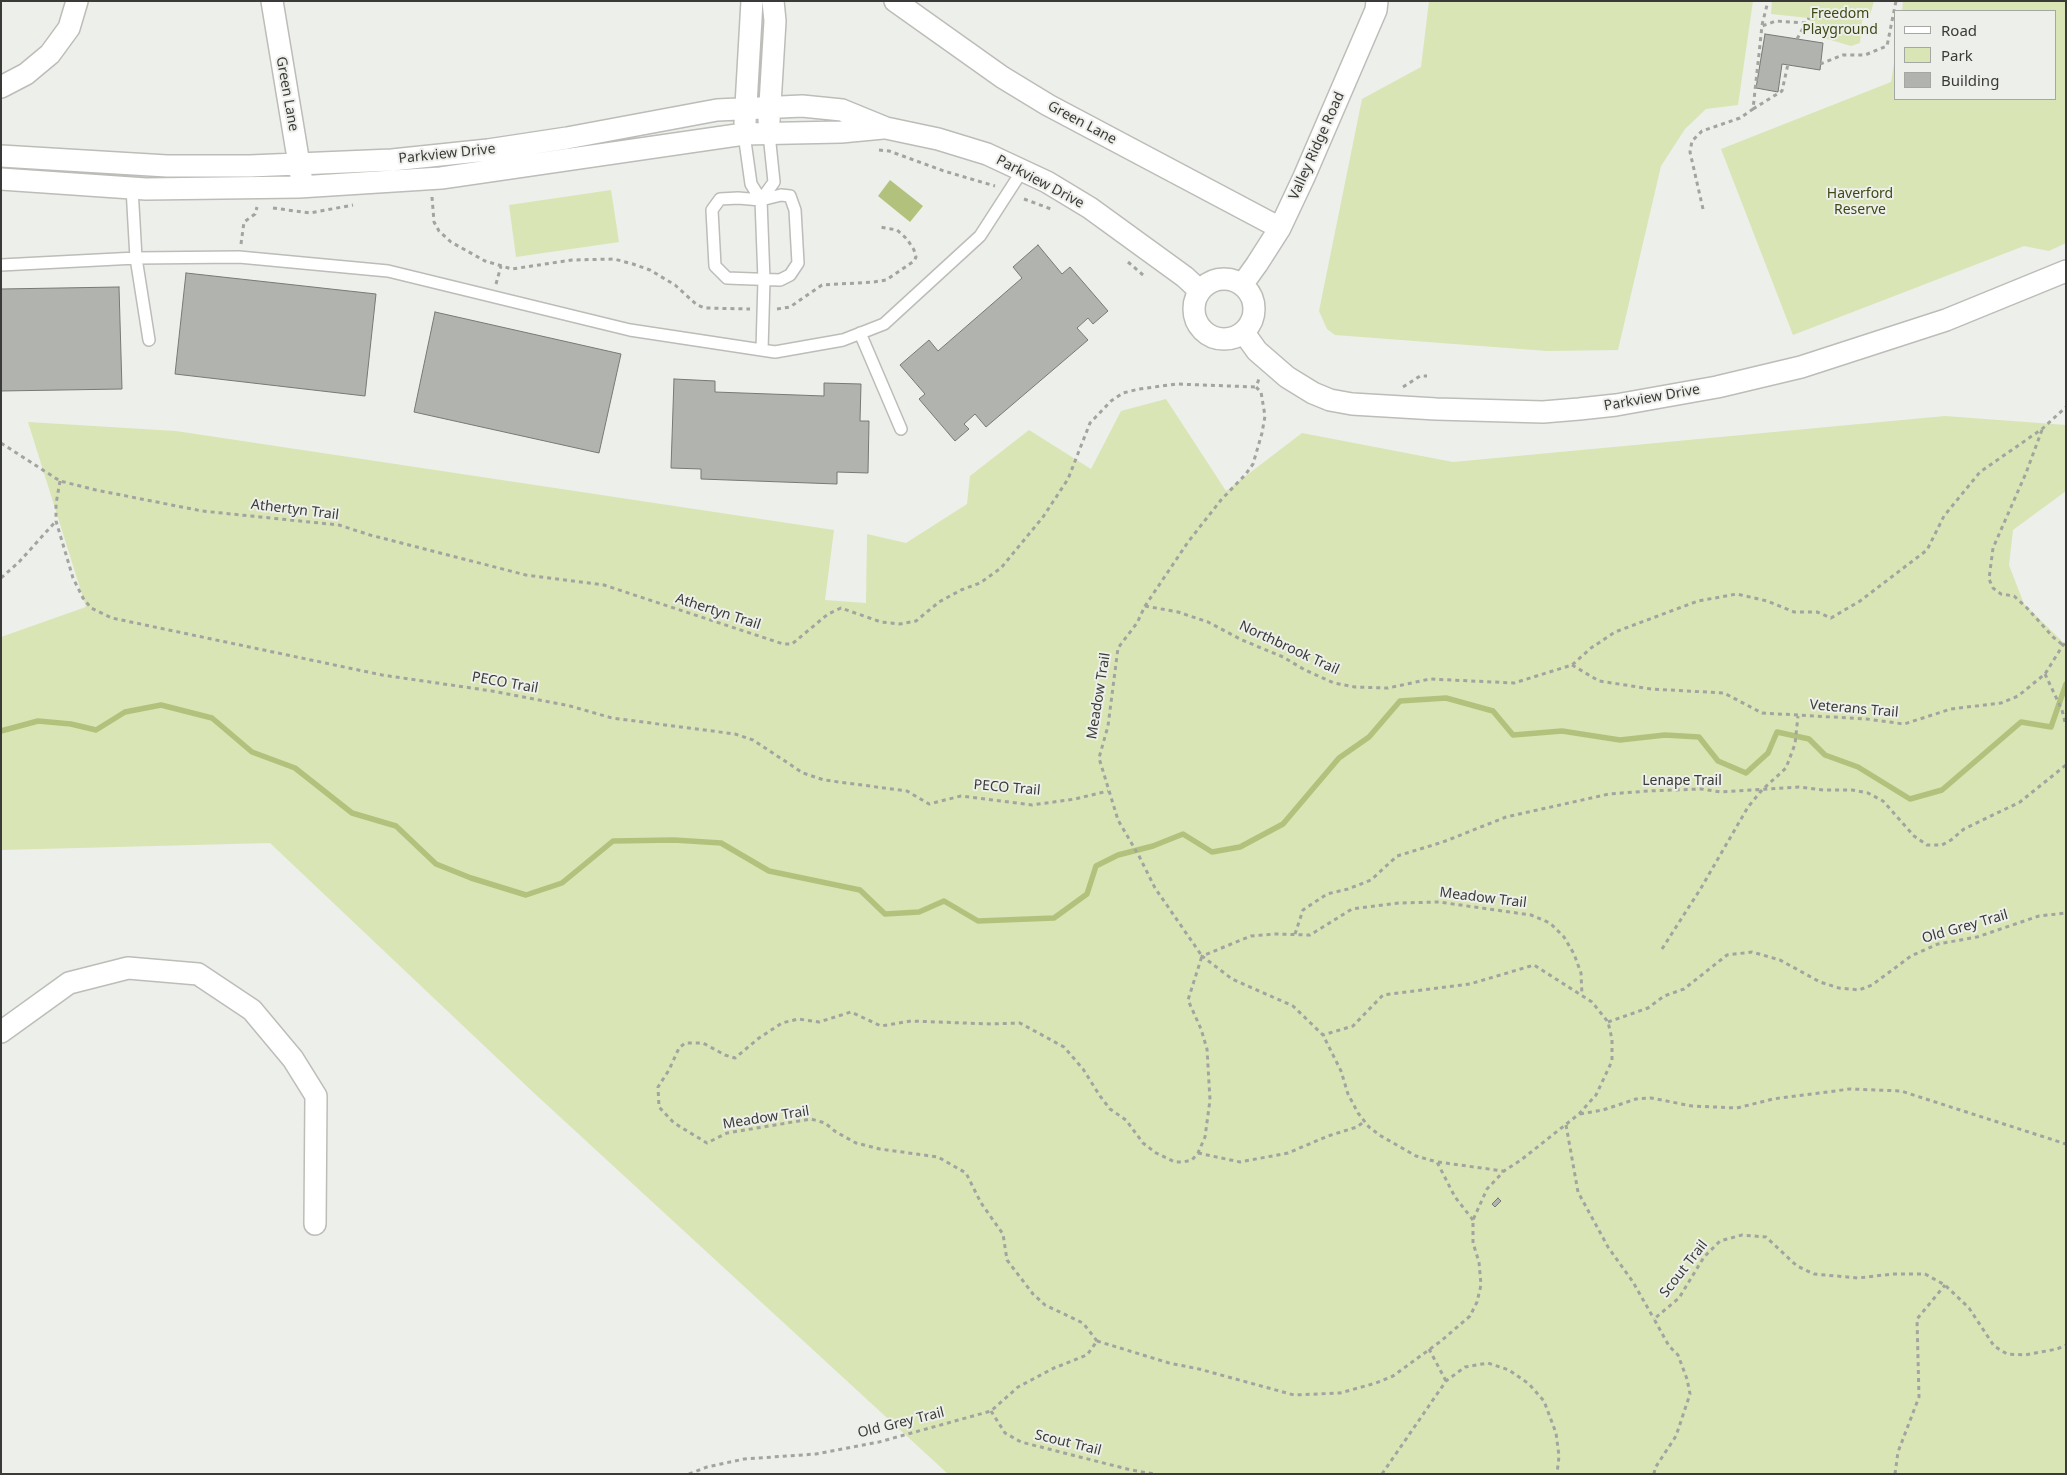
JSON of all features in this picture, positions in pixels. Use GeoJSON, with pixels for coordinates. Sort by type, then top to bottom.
{"type":"FeatureCollection","features":[{"type":"Feature","properties":{"kind":"street"},"geometry":{"type":"LineString","coordinates":[[1,87],[26,74],[50,54],[69,28],[77,1]]}},
{"type":"Feature","properties":{"kind":"street","name":"Green Lane"},"geometry":{"type":"LineString","coordinates":[[272,1],[302,186]]}},
{"type":"Feature","properties":{"kind":"street"},"geometry":{"type":"LineString","coordinates":[[744,134],[752,1]]}},
{"type":"Feature","properties":{"kind":"street"},"geometry":{"type":"LineString","coordinates":[[769,134],[775,21],[773,1]]}},
{"type":"Feature","properties":{"kind":"street","name":"Green Lane"},"geometry":{"type":"LineString","coordinates":[[896,1],[1002,77],[1048,105],[1280,228]]}},
{"type":"Feature","properties":{"kind":"street","name":"Valley Ridge Road"},"geometry":{"type":"LineString","coordinates":[[1242,285],[1258,264],[1280,228],[1376,10],[1377,1]]}},
{"type":"Feature","properties":{"kind":"street","name":"Parkview Drive"},"geometry":{"type":"LineString","coordinates":[[1,156],[176,166],[392,160],[488,150],[567,138],[717,110],[802,106],[842,110],[886,128],[938,139],[987,154],[1047,182],[1090,208],[1200,290]]}},
{"type":"Feature","properties":{"kind":"street","name":"Parkview Drive"},"geometry":{"type":"LineString","coordinates":[[1,178],[132,188],[302,186],[441,178],[744,134],[841,132],[886,128]]}},
{"type":"Feature","properties":{"kind":"street"},"geometry":{"type":"LineString","coordinates":[[132,164],[132,188]]}},
{"type":"Feature","properties":{"kind":"street","name":"Parkview Drive"},"geometry":{"type":"LineString","coordinates":[[1244,333],[1257,351],[1287,377],[1313,393],[1330,400],[1352,404],[1436,410],[1543,412],[1579,410],[1717,387],[1801,367],[1946,320],[2066,270]]}},
{"type":"Feature","properties":{"kind":"street"},"geometry":{"type":"LineString","coordinates":[[1223,279],[1236,281],[1242,285],[1251,295],[1254,305],[1254,316],[1250,326],[1244,333],[1226,340],[1215,338],[1205,333],[1194,316],[1194,306],[1200,290],[1214,281],[1223,279]]}},
{"type":"Feature","properties":{"kind":"street"},"geometry":{"type":"LineString","coordinates":[[1,1032],[69,983],[128,968],[198,974],[252,1010],[293,1058],[316,1096],[315,1224]]}},
{"type":"Feature","properties":{"kind":"lane"},"geometry":{"type":"LineString","coordinates":[[744,134],[751,184],[761,200],[764,280],[762,350]]}},
{"type":"Feature","properties":{"kind":"lane"},"geometry":{"type":"LineString","coordinates":[[761,200],[774,182],[769,134]]}},
{"type":"Feature","properties":{"kind":"lane"},"geometry":{"type":"LineString","coordinates":[[1,265],[136,258],[240,257],[388,271],[630,330],[775,352],[843,340],[884,324],[980,236],[1022,171]]}},
{"type":"Feature","properties":{"kind":"lane"},"geometry":{"type":"LineString","coordinates":[[132,188],[136,258],[150,340]]}},
{"type":"Feature","properties":{"kind":"lane"},"geometry":{"type":"LineString","coordinates":[[781,195],[790,196],[795,210],[798,263],[790,275],[780,280],[727,278],[715,266],[712,210],[720,198],[761,200],[781,195]]}},
{"type":"Feature","properties":{"kind":"lane"},"geometry":{"type":"LineString","coordinates":[[860,333],[901,429]]}},
{"type":"Feature","properties":{"kind":"path"},"geometry":{"type":"LineString","coordinates":[[1753,108],[1762,26],[1768,1]]}},
{"type":"Feature","properties":{"kind":"path"},"geometry":{"type":"LineString","coordinates":[[1820,64],[1843,55],[1865,54],[1887,46],[1894,11]]}},
{"type":"Feature","properties":{"kind":"path"},"geometry":{"type":"LineString","coordinates":[[1797,39],[1809,18]]}},
{"type":"Feature","properties":{"kind":"path"},"geometry":{"type":"LineString","coordinates":[[1762,26],[1776,21],[1806,23]]}},
{"type":"Feature","properties":{"kind":"path"},"geometry":{"type":"LineString","coordinates":[[1703,209],[1690,152],[1692,141],[1702,131],[1740,118],[1782,91],[1788,64]]}},
{"type":"Feature","properties":{"kind":"path"},"geometry":{"type":"LineString","coordinates":[[874,149],[889,151],[944,172],[996,186]]}},
{"type":"Feature","properties":{"kind":"path"},"geometry":{"type":"LineString","coordinates":[[432,197],[434,222],[439,231],[451,242],[485,261],[512,269],[572,260],[614,259],[650,270],[675,285],[697,305],[705,308],[754,309]]}},
{"type":"Feature","properties":{"kind":"path"},"geometry":{"type":"LineString","coordinates":[[240,257],[244,222],[256,214],[258,206]]}},
{"type":"Feature","properties":{"kind":"path"},"geometry":{"type":"LineString","coordinates":[[776,310],[790,307],[822,285],[886,280],[914,261],[916,257],[914,250],[907,239],[897,230],[880,227]]}},
{"type":"Feature","properties":{"kind":"path"},"geometry":{"type":"LineString","coordinates":[[1256,386],[1260,372]]}},
{"type":"Feature","properties":{"kind":"path"},"geometry":{"type":"LineString","coordinates":[[1398,392],[1420,376],[1427,376]]}},
{"type":"Feature","properties":{"kind":"path","name":"Athertyn Trail"},"geometry":{"type":"LineString","coordinates":[[60,481],[202,511],[339,525],[370,536],[526,575],[604,585],[783,644],[792,644],[828,614],[841,608],[881,622],[900,624],[916,621],[939,602],[960,590],[980,583],[1001,568],[1042,517],[1068,479],[1090,423],[1111,401],[1123,393],[1177,384],[1256,386]]}},
{"type":"Feature","properties":{"kind":"path","name":"Meadow Trail"},"geometry":{"type":"LineString","coordinates":[[1256,386],[1261,392],[1265,416],[1262,433],[1252,464],[1245,475],[1221,500],[1198,529],[1118,648],[1108,726],[1099,758],[1108,791],[1118,820],[1155,888],[1202,956],[1232,979],[1293,1006],[1322,1035],[1341,1071],[1348,1094],[1365,1121],[1381,1136],[1416,1156],[1437,1162],[1504,1171]]}},
{"type":"Feature","properties":{"kind":"path","name":"Northbrook Trail"},"geometry":{"type":"LineString","coordinates":[[1145,606],[1178,612],[1208,622],[1242,640],[1283,657],[1305,670],[1334,683],[1355,688],[1388,688],[1430,679],[1514,683],[1572,665],[1591,648],[1615,632],[1698,601],[1737,594],[1767,601],[1794,612],[1818,612],[1831,618],[1860,601],[1927,550],[1944,516],[1980,472],[2042,429],[2066,407]]}},
{"type":"Feature","properties":{"kind":"path","name":"Veterans Trail"},"geometry":{"type":"LineString","coordinates":[[1572,665],[1599,681],[1651,689],[1724,692],[1762,713],[1867,719],[1904,724],[1951,709],[2001,703],[2018,696],[2045,674],[2064,644],[2053,637],[2014,596],[2001,594],[1993,588],[1989,579],[1993,548],[2022,482],[2042,429]]}},
{"type":"Feature","properties":{"kind":"path"},"geometry":{"type":"LineString","coordinates":[[1,443],[60,481]]}},
{"type":"Feature","properties":{"kind":"path","name":"PECO Trail"},"geometry":{"type":"LineString","coordinates":[[60,481],[56,504],[56,521],[65,556],[83,598],[91,608],[112,618],[382,675],[492,691],[570,706],[612,718],[735,734],[753,740],[803,773],[824,780],[906,791],[929,804],[961,796],[1032,805],[1075,799],[1108,791]]}},
{"type":"Feature","properties":{"kind":"path"},"geometry":{"type":"LineString","coordinates":[[1,578],[20,562],[56,521]]}},
{"type":"Feature","properties":{"kind":"path"},"geometry":{"type":"LineString","coordinates":[[2045,674],[2062,710],[2066,726]]}},
{"type":"Feature","properties":{"kind":"path"},"geometry":{"type":"LineString","coordinates":[[1662,949],[1701,888],[1739,820],[1762,790],[1786,768],[1795,744],[1798,716]]}},
{"type":"Feature","properties":{"kind":"path","name":"Lenape Trail"},"geometry":{"type":"LineString","coordinates":[[1295,934],[1303,910],[1327,894],[1348,889],[1371,880],[1397,856],[1443,842],[1506,818],[1609,794],[1701,789],[1721,792],[1799,786],[1824,790],[1852,790],[1868,793],[1883,801],[1914,836],[1927,845],[1942,844],[1951,840],[1964,829],[2020,802],[2066,765]]}},
{"type":"Feature","properties":{"kind":"path","name":"Meadow Trail"},"geometry":{"type":"LineString","coordinates":[[1202,956],[1251,936],[1310,935],[1352,909],[1440,902],[1531,915],[1550,923],[1564,937],[1574,954],[1581,973],[1582,995]]}},
{"type":"Feature","properties":{"kind":"path","name":"Old Grey Trail"},"geometry":{"type":"LineString","coordinates":[[1608,1022],[1648,1008],[1664,996],[1684,989],[1727,955],[1752,952],[1780,960],[1820,982],[1839,988],[1859,990],[1872,985],[1911,956],[1938,944],[1977,937],[2039,916],[2066,913]]}},
{"type":"Feature","properties":{"kind":"path"},"geometry":{"type":"LineString","coordinates":[[1202,956],[1188,1000],[1201,1029],[1207,1049],[1210,1100],[1205,1137],[1198,1153],[1240,1162],[1288,1153],[1328,1136],[1357,1127],[1365,1121]]}},
{"type":"Feature","properties":{"kind":"path"},"geometry":{"type":"LineString","coordinates":[[1098,1342],[1169,1363],[1200,1369],[1294,1395],[1340,1393],[1393,1376],[1441,1341],[1470,1316],[1478,1302],[1481,1285],[1479,1262],[1473,1244],[1473,1220],[1487,1189],[1504,1171],[1579,1114],[1596,1095],[1612,1061],[1612,1039],[1608,1022],[1592,1002],[1534,965],[1470,984],[1383,995],[1353,1026],[1322,1035]]}},
{"type":"Feature","properties":{"kind":"path","name":"Meadow Trail"},"geometry":{"type":"LineString","coordinates":[[1098,1342],[1083,1323],[1046,1305],[1033,1294],[1007,1260],[1003,1234],[981,1203],[966,1173],[938,1157],[880,1149],[856,1143],[836,1132],[825,1123],[811,1119],[727,1132],[707,1144],[674,1123],[659,1106],[658,1087],[669,1070],[679,1048],[689,1042],[703,1043],[725,1055],[735,1058],[759,1038],[782,1023],[798,1019],[819,1022],[851,1012],[881,1026],[911,1021],[991,1024],[1020,1023],[1064,1047],[1084,1069],[1110,1109],[1126,1120],[1143,1143],[1156,1154],[1175,1162],[1183,1162],[1192,1160],[1198,1153]]}},
{"type":"Feature","properties":{"kind":"path"},"geometry":{"type":"LineString","coordinates":[[1579,1114],[1603,1110],[1636,1099],[1651,1098],[1692,1106],[1737,1108],[1773,1099],[1850,1089],[1901,1091],[2066,1144]]}},
{"type":"Feature","properties":{"kind":"path"},"geometry":{"type":"LineString","coordinates":[[1566,1125],[1578,1192],[1608,1247],[1633,1282],[1669,1346],[1678,1355],[1687,1379],[1690,1394],[1676,1436],[1655,1468],[1654,1474]]}},
{"type":"Feature","properties":{"kind":"path"},"geometry":{"type":"LineString","coordinates":[[1437,1162],[1455,1196],[1473,1220]]}},
{"type":"Feature","properties":{"kind":"path","name":"Scout Trail"},"geometry":{"type":"LineString","coordinates":[[1654,1319],[1679,1298],[1704,1257],[1720,1241],[1742,1235],[1766,1237],[1797,1266],[1814,1274],[1858,1278],[1894,1274],[1926,1274],[1945,1285],[1969,1308],[1994,1346],[2007,1354],[2025,1355],[2057,1349],[2066,1345]]}},
{"type":"Feature","properties":{"kind":"path"},"geometry":{"type":"LineString","coordinates":[[1895,1474],[1898,1452],[1919,1398],[1917,1319],[1945,1285]]}},
{"type":"Feature","properties":{"kind":"path","name":"Old Grey Trail"},"geometry":{"type":"LineString","coordinates":[[689,1474],[707,1467],[744,1459],[816,1454],[879,1442],[991,1410],[1018,1387],[1054,1368],[1088,1355],[1098,1342]]}},
{"type":"Feature","properties":{"kind":"path"},"geometry":{"type":"LineString","coordinates":[[1428,1349],[1446,1381]]}},
{"type":"Feature","properties":{"kind":"path"},"geometry":{"type":"LineString","coordinates":[[1382,1474],[1446,1381],[1465,1367],[1488,1363],[1508,1370],[1529,1384],[1544,1401],[1556,1433],[1560,1456],[1557,1474]]}},
{"type":"Feature","properties":{"kind":"path","name":"Scout Trail"},"geometry":{"type":"LineString","coordinates":[[991,1410],[1005,1433],[1021,1442],[1154,1474]]}},
{"type":"Feature","properties":{"kind":"green space"},"geometry":{"type":"Polygon","coordinates":[[[1429,1],[1753,1],[1738,105],[1706,109],[1685,129],[1661,166],[1618,350],[1547,351],[1335,335],[1327,329],[1319,311],[1362,99],[1421,67],[1429,1]]]}},
{"type":"Feature","properties":{"kind":"green space","name":"Freedom Playground"},"geometry":{"type":"Polygon","coordinates":[[[1772,1],[1874,1],[1870,15],[1862,21],[1860,43],[1851,46],[1815,34],[1809,18],[1771,14],[1772,1]]]}},
{"type":"Feature","properties":{"kind":"green space","name":"Haverford Reserve"},"geometry":{"type":"Polygon","coordinates":[[[1903,1],[2066,1],[2066,243],[2049,251],[2024,246],[1793,335],[1721,149],[1891,82],[1894,63],[1894,100],[2057,100],[2057,10],[1902,10],[1903,1]]]}},
{"type":"Feature","properties":{"kind":"green space"},"geometry":{"type":"Polygon","coordinates":[[[611,190],[619,242],[516,257],[509,205],[611,190]]]}},
{"type":"Feature","properties":{"kind":"green space"},"geometry":{"type":"Polygon","coordinates":[[[1166,399],[1226,491],[1302,433],[1453,462],[1945,416],[2066,425],[2066,491],[2013,530],[2009,565],[2024,604],[2066,645],[2066,1474],[948,1474],[534,1093],[270,843],[1,850],[1,637],[86,607],[28,422],[176,431],[834,530],[825,600],[866,603],[867,534],[906,543],[967,504],[970,476],[1029,430],[1091,469],[1121,411],[1166,399]]]}},
{"type":"Feature","properties":{"kind":"shaded area"},"geometry":{"type":"Polygon","coordinates":[[[890,180],[923,206],[910,222],[878,196],[890,180]]]}},
{"type":"Feature","properties":{"kind":"building"},"geometry":{"type":"Polygon","coordinates":[[[1765,34],[1823,43],[1820,70],[1782,64],[1778,92],[1756,88],[1765,34]]]}},
{"type":"Feature","properties":{"kind":"building"},"geometry":{"type":"Polygon","coordinates":[[[1038,245],[1062,274],[1070,267],[1108,311],[1093,324],[1088,318],[1077,328],[1088,340],[986,427],[975,414],[964,424],[969,429],[955,441],[919,399],[925,394],[900,365],[929,340],[938,351],[1022,278],[1013,267],[1038,245]]]}},
{"type":"Feature","properties":{"kind":"building"},"geometry":{"type":"Polygon","coordinates":[[[186,273],[376,294],[365,396],[175,374],[186,273]]]}},
{"type":"Feature","properties":{"kind":"building"},"geometry":{"type":"Polygon","coordinates":[[[119,287],[122,389],[1,391],[1,289],[119,287]]]}},
{"type":"Feature","properties":{"kind":"building"},"geometry":{"type":"Polygon","coordinates":[[[435,312],[621,354],[599,453],[414,412],[435,312]]]}},
{"type":"Feature","properties":{"kind":"building"},"geometry":{"type":"Polygon","coordinates":[[[674,379],[715,381],[715,392],[824,396],[824,383],[861,384],[860,421],[869,421],[868,473],[837,472],[837,484],[701,479],[701,469],[671,468],[674,379]]]}},
{"type":"Feature","properties":{"kind":"building"},"geometry":{"type":"Polygon","coordinates":[[[1498,1198],[1501,1201],[1495,1207],[1492,1204],[1498,1198]]]}},
{"type":"Feature","properties":{"kind":"waterway"},"geometry":{"type":"LineString","coordinates":[[1,731],[38,721],[71,724],[96,730],[125,712],[161,705],[212,718],[252,752],[295,768],[352,813],[396,826],[436,864],[471,878],[526,895],[562,883],[613,841],[674,840],[721,843],[769,871],[860,890],[885,914],[919,912],[944,901],[978,921],[1054,918],[1087,894],[1096,866],[1118,855],[1153,846],[1183,834],[1212,852],[1240,847],[1283,824],[1339,758],[1369,737],[1400,701],[1446,698],[1493,711],[1513,735],[1562,731],[1620,740],[1665,735],[1699,737],[1718,761],[1746,773],[1768,753],[1777,732],[1809,739],[1825,755],[1858,767],[1910,799],[1942,790],[2021,722],[2051,727],[2066,684]]}}]}
